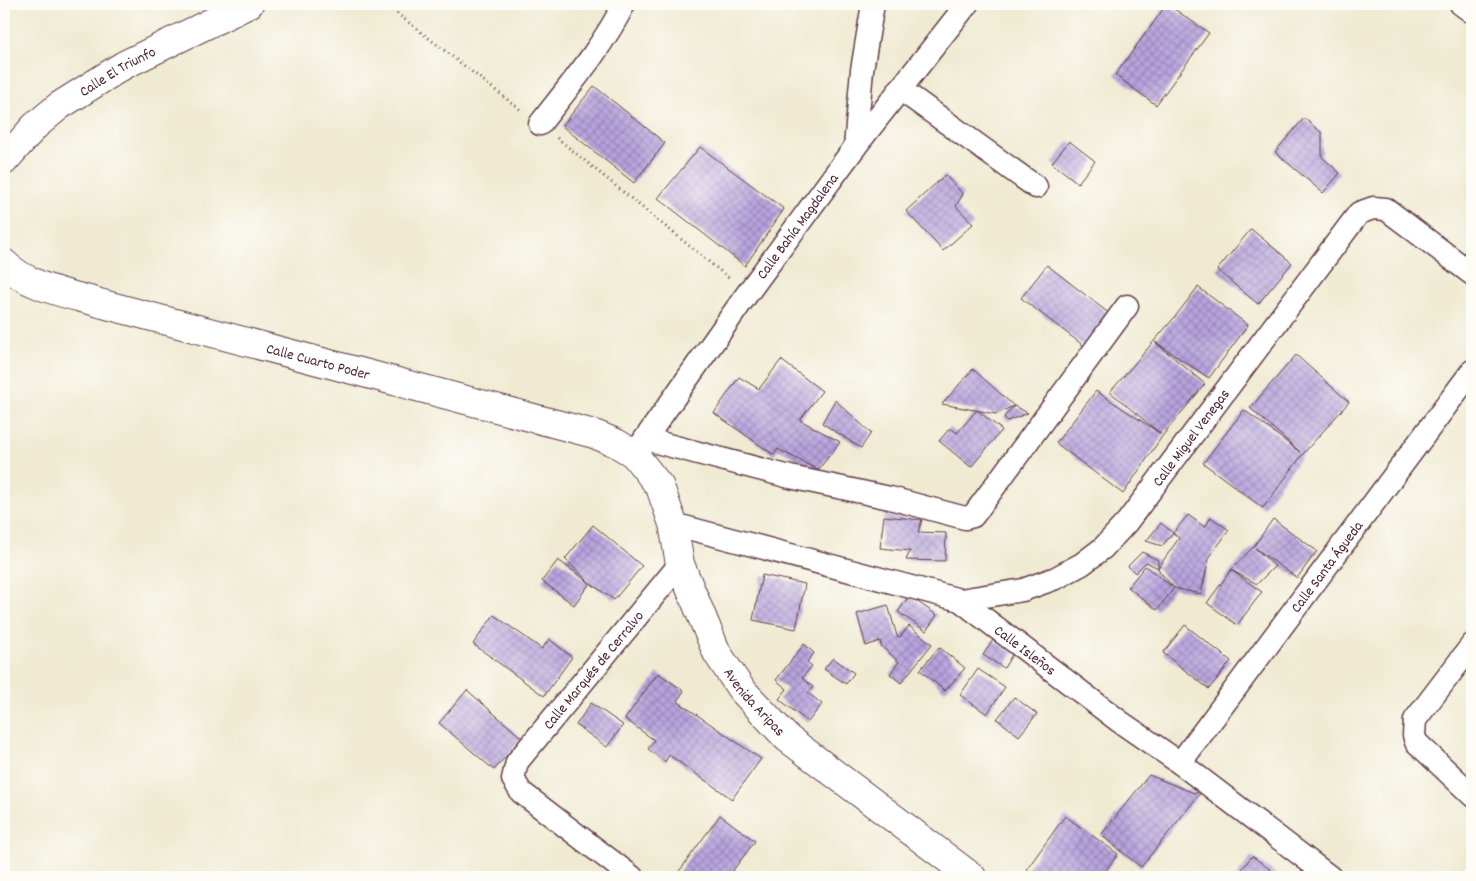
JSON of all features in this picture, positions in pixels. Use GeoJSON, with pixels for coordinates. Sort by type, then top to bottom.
{"type":"FeatureCollection","features":[{"type":"Feature","properties":{"kind":"street","name":"Calle El Triunfo"},"geometry":{"type":"LineString","coordinates":[[4,161],[35,126],[58,106],[124,66],[249,4]]}},
{"type":"Feature","properties":{"kind":"street"},"geometry":{"type":"LineString","coordinates":[[540,124],[587,64],[614,24],[624,4]]}},
{"type":"Feature","properties":{"kind":"street"},"geometry":{"type":"LineString","coordinates":[[855,147],[862,70],[873,4]]}},
{"type":"Feature","properties":{"kind":"street","name":"Calle Bahía Magdalena"},"geometry":{"type":"LineString","coordinates":[[640,447],[747,294],[855,147],[967,4]]}},
{"type":"Feature","properties":{"kind":"street"},"geometry":{"type":"LineString","coordinates":[[1461,4],[1472,12]]}},
{"type":"Feature","properties":{"kind":"street"},"geometry":{"type":"LineString","coordinates":[[900,90],[1036,187]]}},
{"type":"Feature","properties":{"kind":"street","name":"Calle Miguel Venegas"},"geometry":{"type":"LineString","coordinates":[[960,600],[1023,590],[1056,578],[1082,564],[1103,548],[1126,522],[1359,213],[1373,208],[1386,209],[1472,274]]}},
{"type":"Feature","properties":{"kind":"street","name":"Calle Cuarto Poder"},"geometry":{"type":"LineString","coordinates":[[4,263],[11,271],[30,282],[102,304],[594,434],[616,443],[640,447]]}},
{"type":"Feature","properties":{"kind":"street"},"geometry":{"type":"LineString","coordinates":[[640,447],[890,498],[965,518],[973,516],[1127,306]]}},
{"type":"Feature","properties":{"kind":"street","name":"Calle Santa Águeda"},"geometry":{"type":"LineString","coordinates":[[1180,763],[1472,370]]}},
{"type":"Feature","properties":{"kind":"street","name":"Avenida Aripas"},"geometry":{"type":"LineString","coordinates":[[640,447],[660,487],[673,524],[680,564],[718,653],[741,689],[787,738],[972,877]]}},
{"type":"Feature","properties":{"kind":"street","name":"Calle Isleños"},"geometry":{"type":"LineString","coordinates":[[673,524],[960,600],[1330,877]]}},
{"type":"Feature","properties":{"kind":"street","name":"Calle Marqués de Cerralvo"},"geometry":{"type":"LineString","coordinates":[[632,877],[521,792],[513,779],[517,762],[680,564]]}},
{"type":"Feature","properties":{"kind":"street"},"geometry":{"type":"LineString","coordinates":[[1472,645],[1415,720],[1414,735],[1416,742],[1472,795]]}},
{"type":"Feature","properties":{"kind":"path"},"geometry":{"type":"LineString","coordinates":[[385,4],[540,124],[747,294]]}},
{"type":"Feature","properties":{"kind":"building"},"geometry":{"type":"Polygon","coordinates":[[[1167,4],[1209,33],[1156,105],[1115,75],[1167,4]]]}},
{"type":"Feature","properties":{"kind":"building"},"geometry":{"type":"Polygon","coordinates":[[[594,86],[665,143],[634,183],[562,126],[594,86]]]}},
{"type":"Feature","properties":{"kind":"building"},"geometry":{"type":"Polygon","coordinates":[[[1304,118],[1322,133],[1322,157],[1340,173],[1323,193],[1275,152],[1304,118]]]}},
{"type":"Feature","properties":{"kind":"building"},"geometry":{"type":"Polygon","coordinates":[[[1069,141],[1095,161],[1078,183],[1052,163],[1069,141]]]}},
{"type":"Feature","properties":{"kind":"building"},"geometry":{"type":"Polygon","coordinates":[[[700,147],[784,209],[745,266],[658,198],[700,147]]]}},
{"type":"Feature","properties":{"kind":"building"},"geometry":{"type":"Polygon","coordinates":[[[945,175],[963,194],[956,206],[973,224],[943,251],[906,211],[945,175]]]}},
{"type":"Feature","properties":{"kind":"building"},"geometry":{"type":"Polygon","coordinates":[[[1251,229],[1292,263],[1258,304],[1217,270],[1251,229]]]}},
{"type":"Feature","properties":{"kind":"building"},"geometry":{"type":"Polygon","coordinates":[[[1047,265],[1110,314],[1084,346],[1021,298],[1047,265]]]}},
{"type":"Feature","properties":{"kind":"building"},"geometry":{"type":"Polygon","coordinates":[[[1198,287],[1248,325],[1209,378],[1155,342],[1205,384],[1163,435],[1123,494],[1056,443],[1096,391],[1161,434],[1110,392],[1174,318],[1198,287]]]}},
{"type":"Feature","properties":{"kind":"building"},"geometry":{"type":"Polygon","coordinates":[[[1296,355],[1349,402],[1303,454],[1263,508],[1203,463],[1244,410],[1300,452],[1250,408],[1296,355]]]}},
{"type":"Feature","properties":{"kind":"building"},"geometry":{"type":"Polygon","coordinates":[[[781,360],[822,391],[800,420],[840,442],[818,470],[778,449],[774,455],[714,413],[739,377],[759,389],[781,360]]]}},
{"type":"Feature","properties":{"kind":"building"},"geometry":{"type":"Polygon","coordinates":[[[973,369],[1014,406],[996,414],[942,404],[973,369]]]}},
{"type":"Feature","properties":{"kind":"building"},"geometry":{"type":"Polygon","coordinates":[[[835,400],[871,433],[861,448],[822,423],[835,400]]]}},
{"type":"Feature","properties":{"kind":"building"},"geometry":{"type":"Polygon","coordinates":[[[1014,406],[1028,413],[1007,421],[1004,417],[1014,406]]]}},
{"type":"Feature","properties":{"kind":"building"},"geometry":{"type":"Polygon","coordinates":[[[977,410],[1002,430],[971,467],[939,441],[950,428],[957,433],[977,410]]]}},
{"type":"Feature","properties":{"kind":"building"},"geometry":{"type":"Polygon","coordinates":[[[1188,515],[1205,527],[1211,517],[1229,530],[1209,558],[1201,594],[1174,588],[1158,568],[1179,538],[1173,533],[1188,515]]]}},
{"type":"Feature","properties":{"kind":"building"},"geometry":{"type":"Polygon","coordinates":[[[884,516],[922,520],[918,532],[946,533],[945,561],[906,560],[910,551],[880,548],[884,516]]]}},
{"type":"Feature","properties":{"kind":"building"},"geometry":{"type":"Polygon","coordinates":[[[1273,519],[1317,551],[1297,578],[1255,548],[1275,566],[1257,584],[1231,570],[1254,546],[1273,519]]]}},
{"type":"Feature","properties":{"kind":"building"},"geometry":{"type":"Polygon","coordinates":[[[1161,523],[1173,533],[1162,546],[1146,541],[1161,523]]]}},
{"type":"Feature","properties":{"kind":"building"},"geometry":{"type":"Polygon","coordinates":[[[593,525],[642,566],[614,600],[590,583],[565,559],[593,525]]]}},
{"type":"Feature","properties":{"kind":"building"},"geometry":{"type":"Polygon","coordinates":[[[1142,552],[1158,560],[1158,568],[1146,562],[1135,573],[1128,566],[1142,552]]]}},
{"type":"Feature","properties":{"kind":"building"},"geometry":{"type":"Polygon","coordinates":[[[558,560],[590,583],[574,605],[542,581],[558,560]]]}},
{"type":"Feature","properties":{"kind":"building"},"geometry":{"type":"Polygon","coordinates":[[[1145,566],[1174,588],[1157,610],[1128,587],[1145,566]]]}},
{"type":"Feature","properties":{"kind":"building"},"geometry":{"type":"Polygon","coordinates":[[[1231,570],[1262,592],[1237,625],[1207,603],[1231,570]]]}},
{"type":"Feature","properties":{"kind":"building"},"geometry":{"type":"Polygon","coordinates":[[[762,575],[805,584],[796,629],[753,620],[762,575]]]}},
{"type":"Feature","properties":{"kind":"building"},"geometry":{"type":"Polygon","coordinates":[[[909,596],[937,615],[926,631],[898,612],[909,596]]]}},
{"type":"Feature","properties":{"kind":"building"},"geometry":{"type":"Polygon","coordinates":[[[888,605],[897,636],[900,637],[909,626],[932,644],[901,683],[890,674],[899,662],[881,646],[880,641],[866,646],[857,614],[888,605]]]}},
{"type":"Feature","properties":{"kind":"building"},"geometry":{"type":"Polygon","coordinates":[[[494,615],[542,649],[549,639],[572,657],[544,696],[473,644],[494,615]]]}},
{"type":"Feature","properties":{"kind":"building"},"geometry":{"type":"Polygon","coordinates":[[[1185,625],[1231,661],[1209,689],[1163,653],[1185,625]]]}},
{"type":"Feature","properties":{"kind":"building"},"geometry":{"type":"Polygon","coordinates":[[[993,640],[1013,653],[1004,668],[983,655],[993,640]]]}},
{"type":"Feature","properties":{"kind":"building"},"geometry":{"type":"Polygon","coordinates":[[[804,644],[814,653],[807,662],[812,666],[802,678],[813,687],[808,693],[822,704],[808,722],[779,699],[787,689],[776,680],[804,644]]]}},
{"type":"Feature","properties":{"kind":"building"},"geometry":{"type":"Polygon","coordinates":[[[939,647],[965,668],[945,691],[920,670],[939,647]]]}},
{"type":"Feature","properties":{"kind":"building"},"geometry":{"type":"Polygon","coordinates":[[[833,658],[854,673],[846,684],[824,669],[833,658]]]}},
{"type":"Feature","properties":{"kind":"building"},"geometry":{"type":"Polygon","coordinates":[[[978,669],[1005,687],[987,714],[960,695],[978,669]]]}},
{"type":"Feature","properties":{"kind":"building"},"geometry":{"type":"Polygon","coordinates":[[[658,673],[684,691],[677,701],[761,759],[732,799],[669,755],[665,762],[648,749],[654,740],[625,719],[658,673]]]}},
{"type":"Feature","properties":{"kind":"building"},"geometry":{"type":"Polygon","coordinates":[[[467,690],[522,738],[494,770],[439,723],[467,690]]]}},
{"type":"Feature","properties":{"kind":"building"},"geometry":{"type":"Polygon","coordinates":[[[1014,697],[1037,714],[1019,736],[997,719],[1014,697]]]}},
{"type":"Feature","properties":{"kind":"building"},"geometry":{"type":"Polygon","coordinates":[[[591,703],[623,725],[607,747],[576,725],[591,703]]]}},
{"type":"Feature","properties":{"kind":"building"},"geometry":{"type":"Polygon","coordinates":[[[1149,775],[1194,793],[1202,791],[1141,867],[1101,835],[1149,775]]]}},
{"type":"Feature","properties":{"kind":"building"},"geometry":{"type":"Polygon","coordinates":[[[720,815],[755,841],[728,877],[675,877],[720,815]]]}},
{"type":"Feature","properties":{"kind":"building"},"geometry":{"type":"Polygon","coordinates":[[[1065,816],[1118,854],[1101,877],[1039,877],[1027,869],[1065,816]]]}},
{"type":"Feature","properties":{"kind":"building"},"geometry":{"type":"Polygon","coordinates":[[[1252,856],[1275,873],[1272,877],[1236,877],[1252,856]]]}}]}
